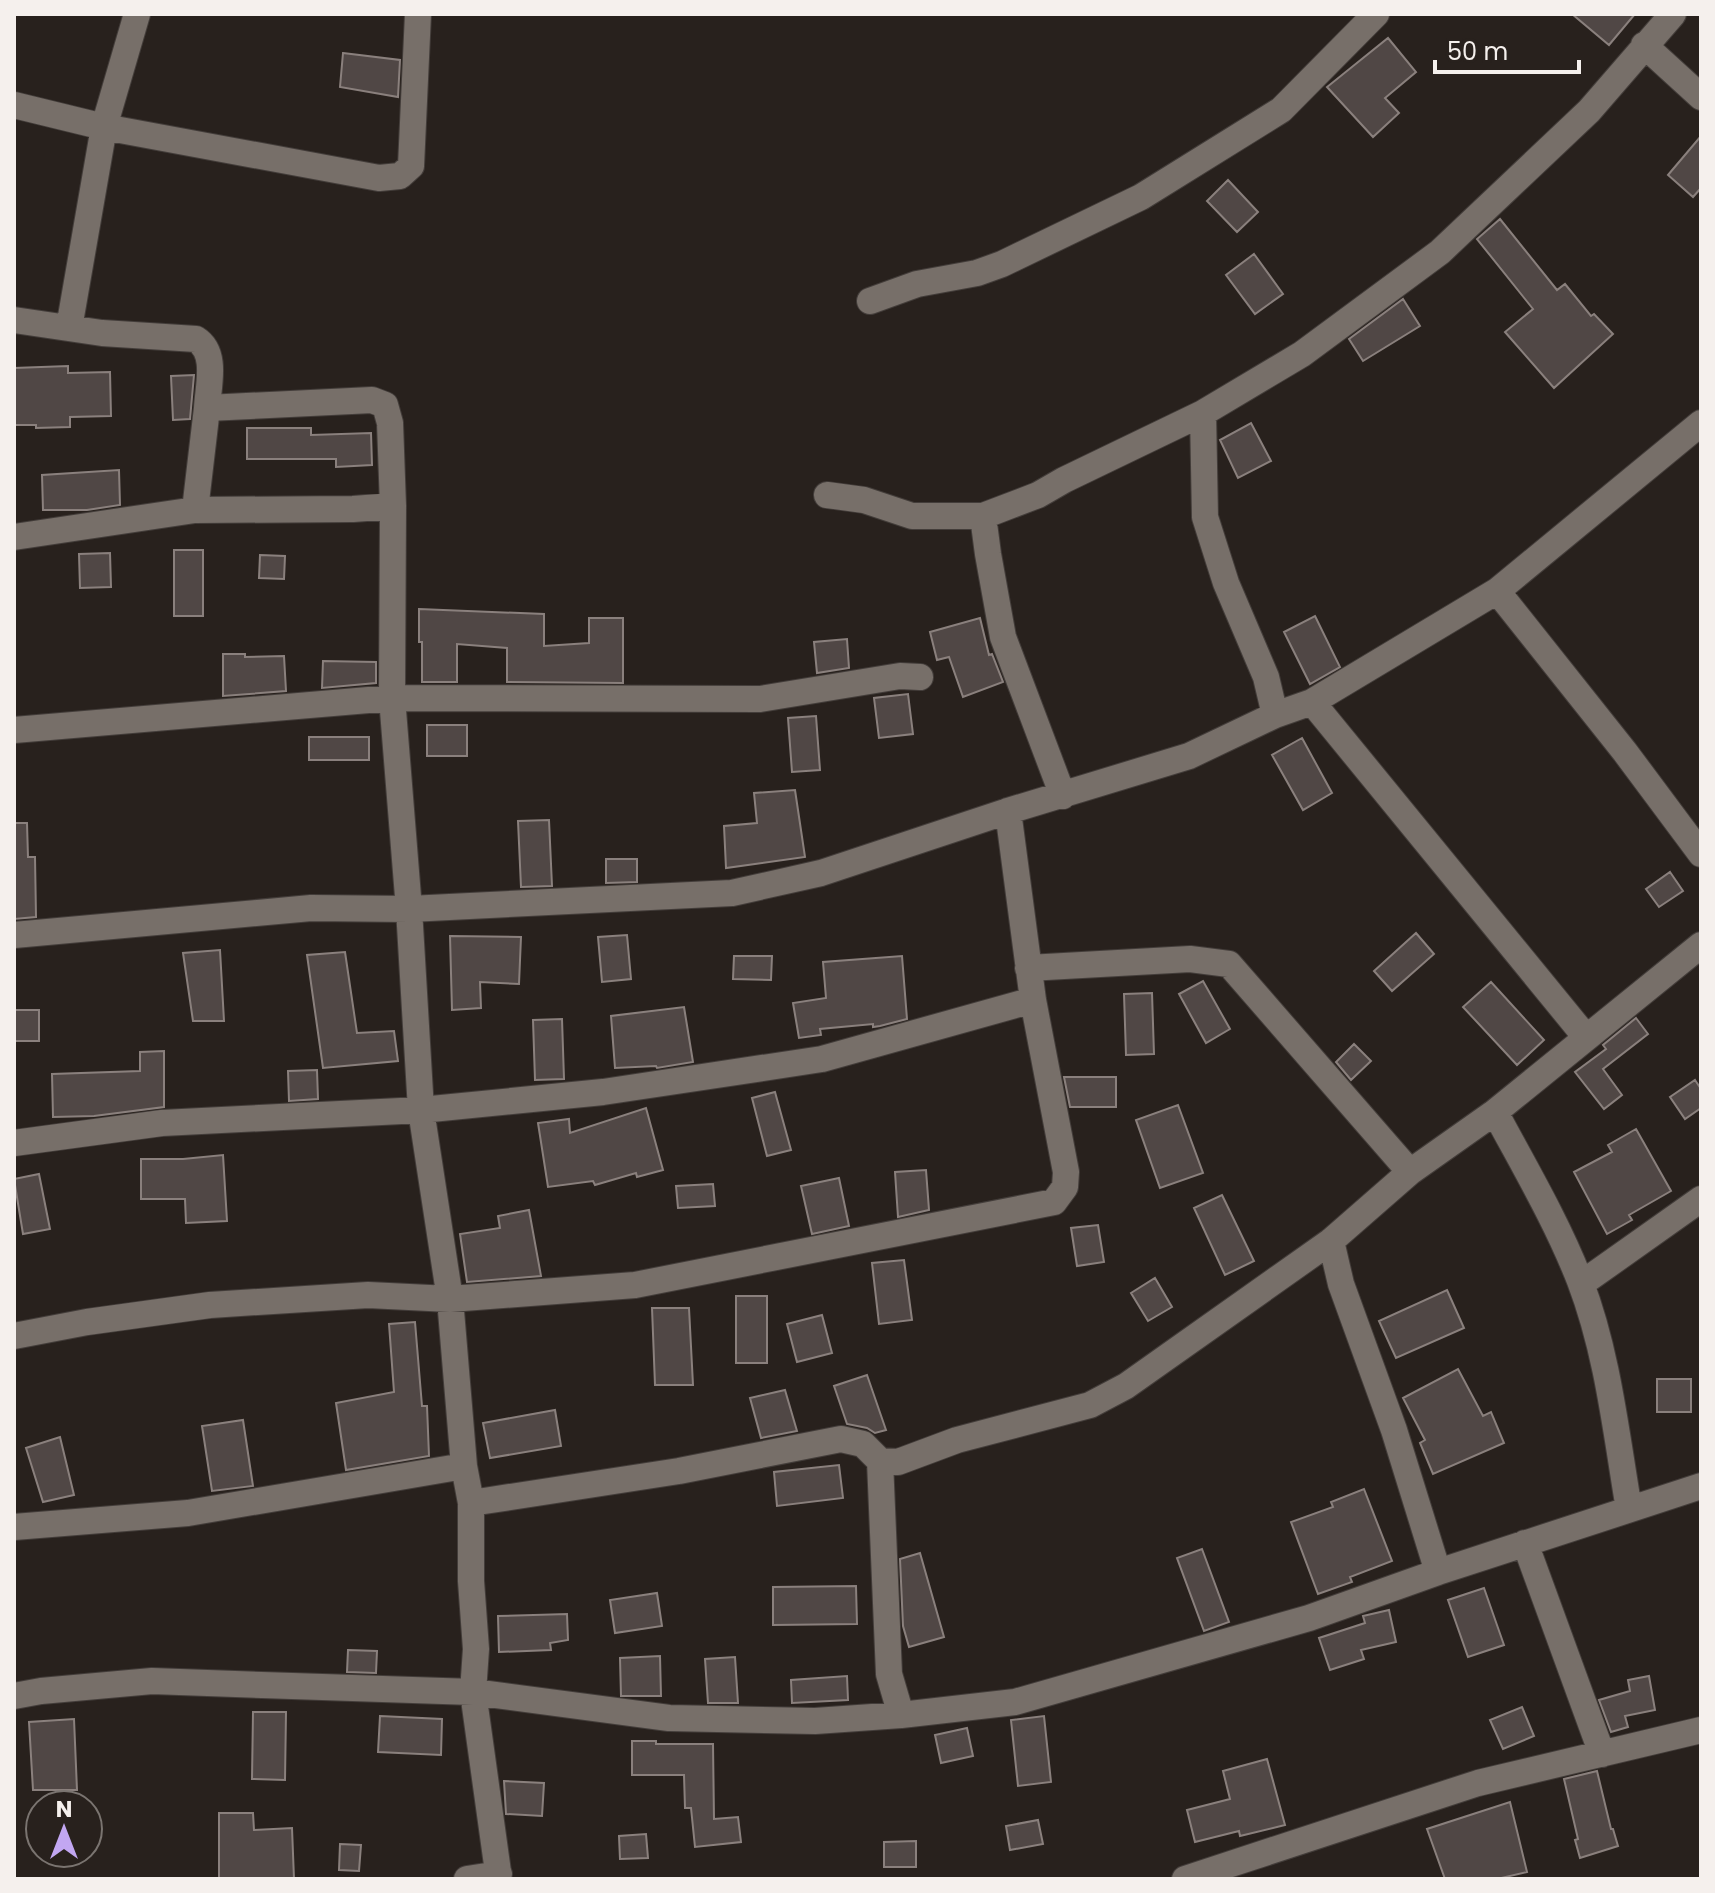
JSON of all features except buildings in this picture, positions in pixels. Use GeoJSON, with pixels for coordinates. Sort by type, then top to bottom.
{"type":"FeatureCollection","features":[{"type":"Feature","properties":{"kind":"street"},"geometry":{"type":"LineString","coordinates":[[69,328],[104,127],[137,14]]}},
{"type":"Feature","properties":{"kind":"street"},"geometry":{"type":"LineString","coordinates":[[14,105],[104,127],[379,178],[400,176],[411,166],[418,14]]}},
{"type":"Feature","properties":{"kind":"street"},"geometry":{"type":"LineString","coordinates":[[870,301],[917,284],[977,273],[1002,264],[1141,197],[1281,110],[1376,14]]}},
{"type":"Feature","properties":{"kind":"street"},"geometry":{"type":"LineString","coordinates":[[827,495],[864,500],[912,516],[983,516],[1038,495],[1203,413],[1302,354],[1440,252],[1589,111],[1673,14]]}},
{"type":"Feature","properties":{"kind":"street"},"geometry":{"type":"LineString","coordinates":[[1644,45],[1701,97]]}},
{"type":"Feature","properties":{"kind":"street"},"geometry":{"type":"LineString","coordinates":[[14,320],[102,333],[196,339],[205,345],[210,355],[207,408],[195,510]]}},
{"type":"Feature","properties":{"kind":"street"},"geometry":{"type":"LineString","coordinates":[[207,408],[372,400],[385,405],[390,423],[392,698],[421,1110],[450,1299],[464,1466],[471,1503],[471,1581],[476,1649],[473,1692],[499,1876],[467,1879]]}},
{"type":"Feature","properties":{"kind":"street"},"geometry":{"type":"LineString","coordinates":[[1203,413],[1205,517],[1226,583],[1266,677],[1275,715]]}},
{"type":"Feature","properties":{"kind":"street"},"geometry":{"type":"LineString","coordinates":[[14,935],[311,908],[409,909],[732,893],[821,873],[1008,811],[1189,756],[1275,715],[1312,702],[1497,591],[1701,423]]}},
{"type":"Feature","properties":{"kind":"street"},"geometry":{"type":"LineString","coordinates":[[14,537],[195,510],[393,506]]}},
{"type":"Feature","properties":{"kind":"street"},"geometry":{"type":"LineString","coordinates":[[983,516],[1003,637],[1063,796]]}},
{"type":"Feature","properties":{"kind":"street"},"geometry":{"type":"LineString","coordinates":[[1497,591],[1625,752],[1701,854]]}},
{"type":"Feature","properties":{"kind":"street"},"geometry":{"type":"LineString","coordinates":[[14,730],[392,698],[760,699],[900,676],[920,677]]}},
{"type":"Feature","properties":{"kind":"street"},"geometry":{"type":"LineString","coordinates":[[1312,702],[1585,1036]]}},
{"type":"Feature","properties":{"kind":"street"},"geometry":{"type":"LineString","coordinates":[[14,1336],[87,1322],[210,1305],[368,1295],[450,1299],[635,1285],[1054,1202],[1065,1187],[1066,1172],[1033,1000],[1008,811]]}},
{"type":"Feature","properties":{"kind":"street"},"geometry":{"type":"LineString","coordinates":[[471,1503],[679,1471],[841,1439],[863,1444],[880,1461],[898,1462],[957,1440],[1090,1405],[1126,1386],[1331,1241],[1410,1172],[1495,1112],[1701,945]]}},
{"type":"Feature","properties":{"kind":"street"},"geometry":{"type":"LineString","coordinates":[[1028,968],[1190,959],[1229,964],[1410,1172]]}},
{"type":"Feature","properties":{"kind":"street"},"geometry":{"type":"LineString","coordinates":[[14,1143],[162,1123],[421,1110],[603,1092],[822,1059],[1033,1000]]}},
{"type":"Feature","properties":{"kind":"street"},"geometry":{"type":"LineString","coordinates":[[1495,1112],[1556,1225],[1581,1284],[1605,1367],[1629,1509]]}},
{"type":"Feature","properties":{"kind":"street"},"geometry":{"type":"LineString","coordinates":[[1581,1284],[1701,1199]]}},
{"type":"Feature","properties":{"kind":"street"},"geometry":{"type":"LineString","coordinates":[[1331,1241],[1341,1284],[1394,1430],[1438,1572]]}},
{"type":"Feature","properties":{"kind":"street"},"geometry":{"type":"LineString","coordinates":[[880,1461],[889,1674],[901,1715]]}},
{"type":"Feature","properties":{"kind":"street"},"geometry":{"type":"LineString","coordinates":[[14,1527],[188,1513],[464,1466]]}},
{"type":"Feature","properties":{"kind":"street"},"geometry":{"type":"LineString","coordinates":[[14,1696],[152,1681],[473,1692],[669,1718],[815,1721],[1015,1702],[1309,1618],[1438,1572],[1701,1486]]}},
{"type":"Feature","properties":{"kind":"street"},"geometry":{"type":"LineString","coordinates":[[1525,1543],[1602,1754]]}},
{"type":"Feature","properties":{"kind":"street"},"geometry":{"type":"LineString","coordinates":[[1199,1877],[1478,1783],[1701,1730]]}}]}
